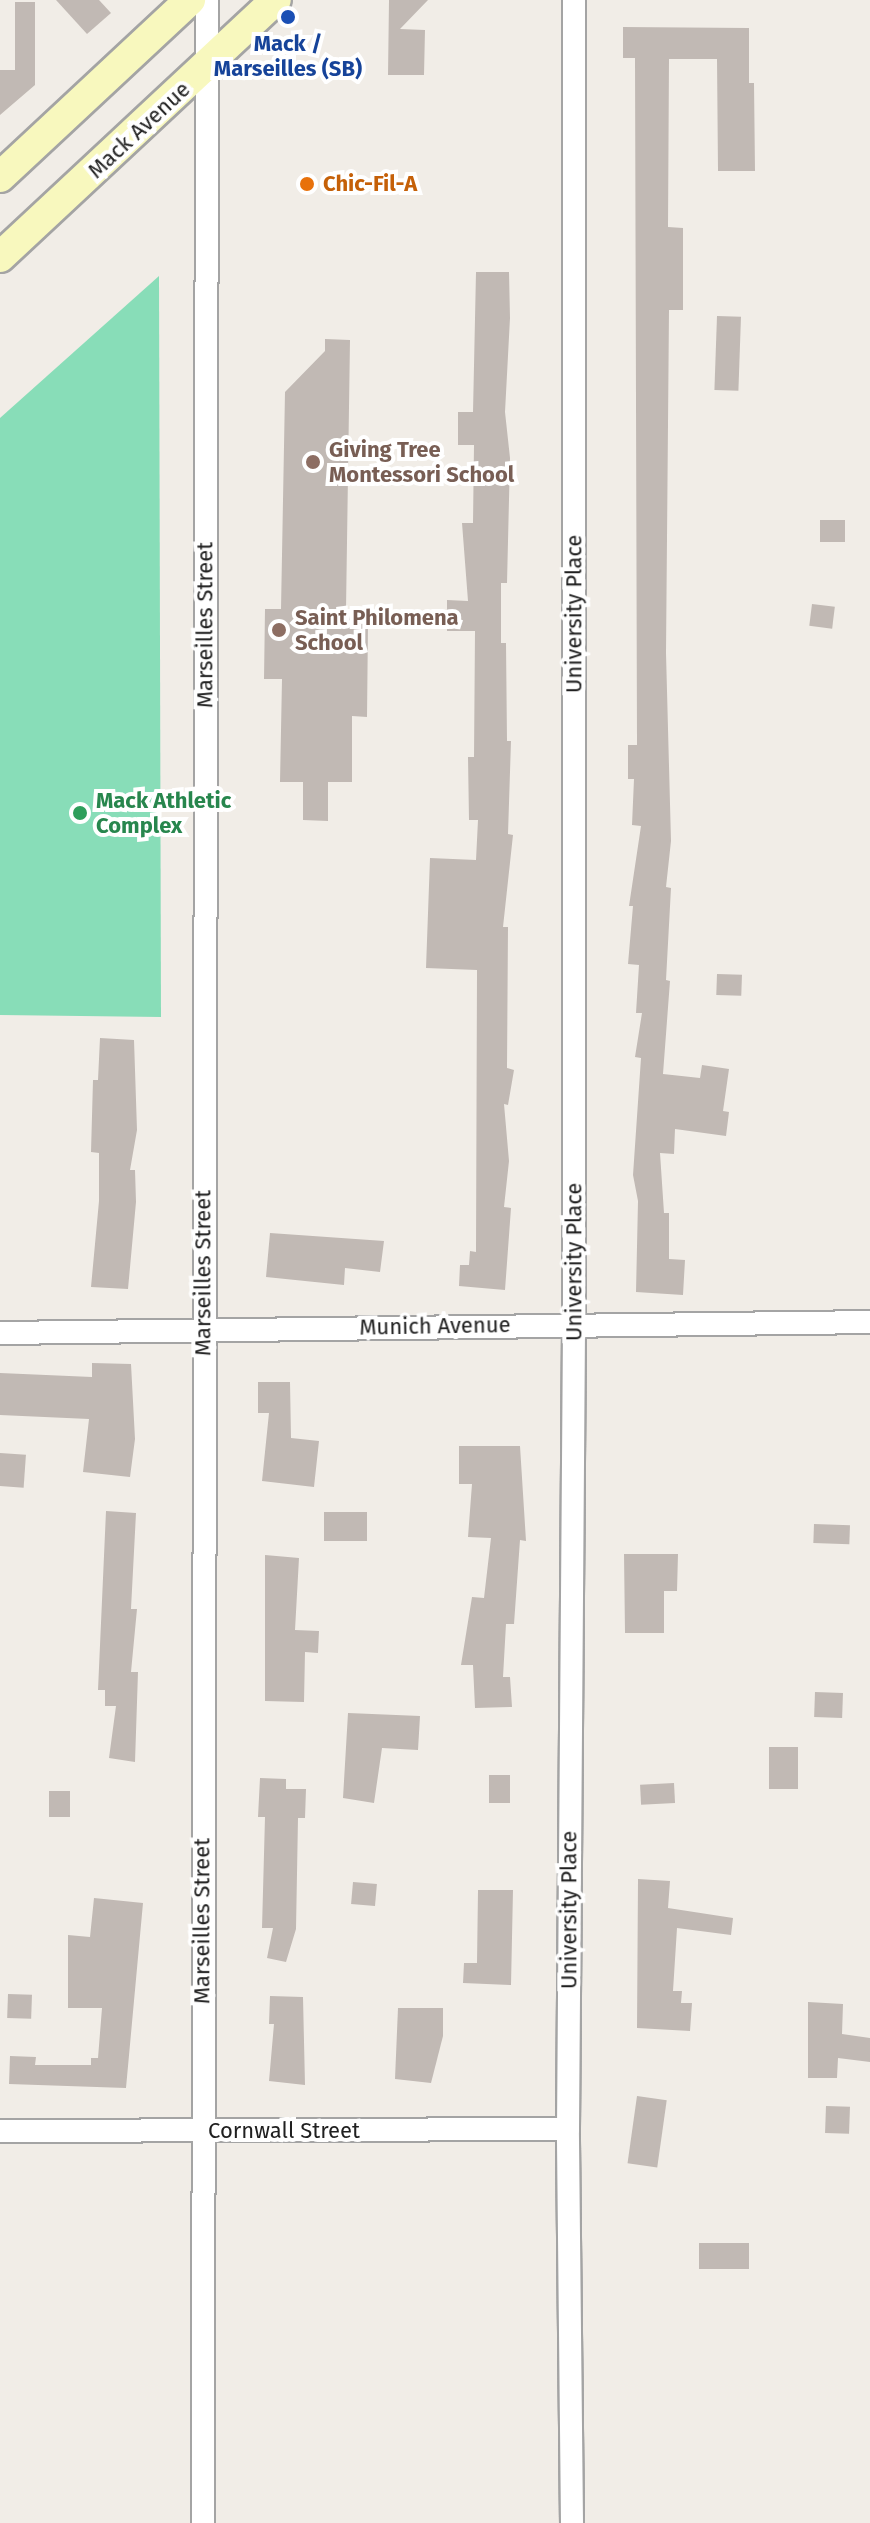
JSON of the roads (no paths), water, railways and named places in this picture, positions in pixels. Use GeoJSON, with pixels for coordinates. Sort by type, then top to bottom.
{"type":"FeatureCollection","features":[{"type":"Feature","properties":{"kind":"main road","name":"Mack Avenue"},"geometry":{"type":"LineString","coordinates":[[0,257],[276,0]]}},
{"type":"Feature","properties":{"kind":"main road"},"geometry":{"type":"LineString","coordinates":[[0,177],[201,7]]}},
{"type":"Feature","properties":{"kind":"street","name":"University Place"},"geometry":{"type":"LineString","coordinates":[[572,2523],[568,2129],[574,1324],[574,0]]}},
{"type":"Feature","properties":{"kind":"street","name":"Marseilles Street"},"geometry":{"type":"LineString","coordinates":[[201,7],[206,68],[203,2523]]}},
{"type":"Feature","properties":{"kind":"street","name":"Munich Avenue"},"geometry":{"type":"LineString","coordinates":[[0,1333],[203,1328],[870,1322]]}},
{"type":"Feature","properties":{"kind":"street","name":"Cornwall Street"},"geometry":{"type":"LineString","coordinates":[[0,2131],[568,2129]]}},
{"type":"Feature","properties":{"kind":"place","name":"Mack / Marseilles (SB)"},"geometry":{"type":"Point","coordinates":[288,17]}},
{"type":"Feature","properties":{"kind":"place","name":"Chic-Fil-A"},"geometry":{"type":"Point","coordinates":[307,184]}},
{"type":"Feature","properties":{"kind":"place","name":"Giving Tree Montessori School"},"geometry":{"type":"Point","coordinates":[313,462]}},
{"type":"Feature","properties":{"kind":"place","name":"Saint Philomena School"},"geometry":{"type":"Point","coordinates":[279,630]}},
{"type":"Feature","properties":{"kind":"place","name":"Mack Athletic Complex"},"geometry":{"type":"Point","coordinates":[80,813]}}]}
